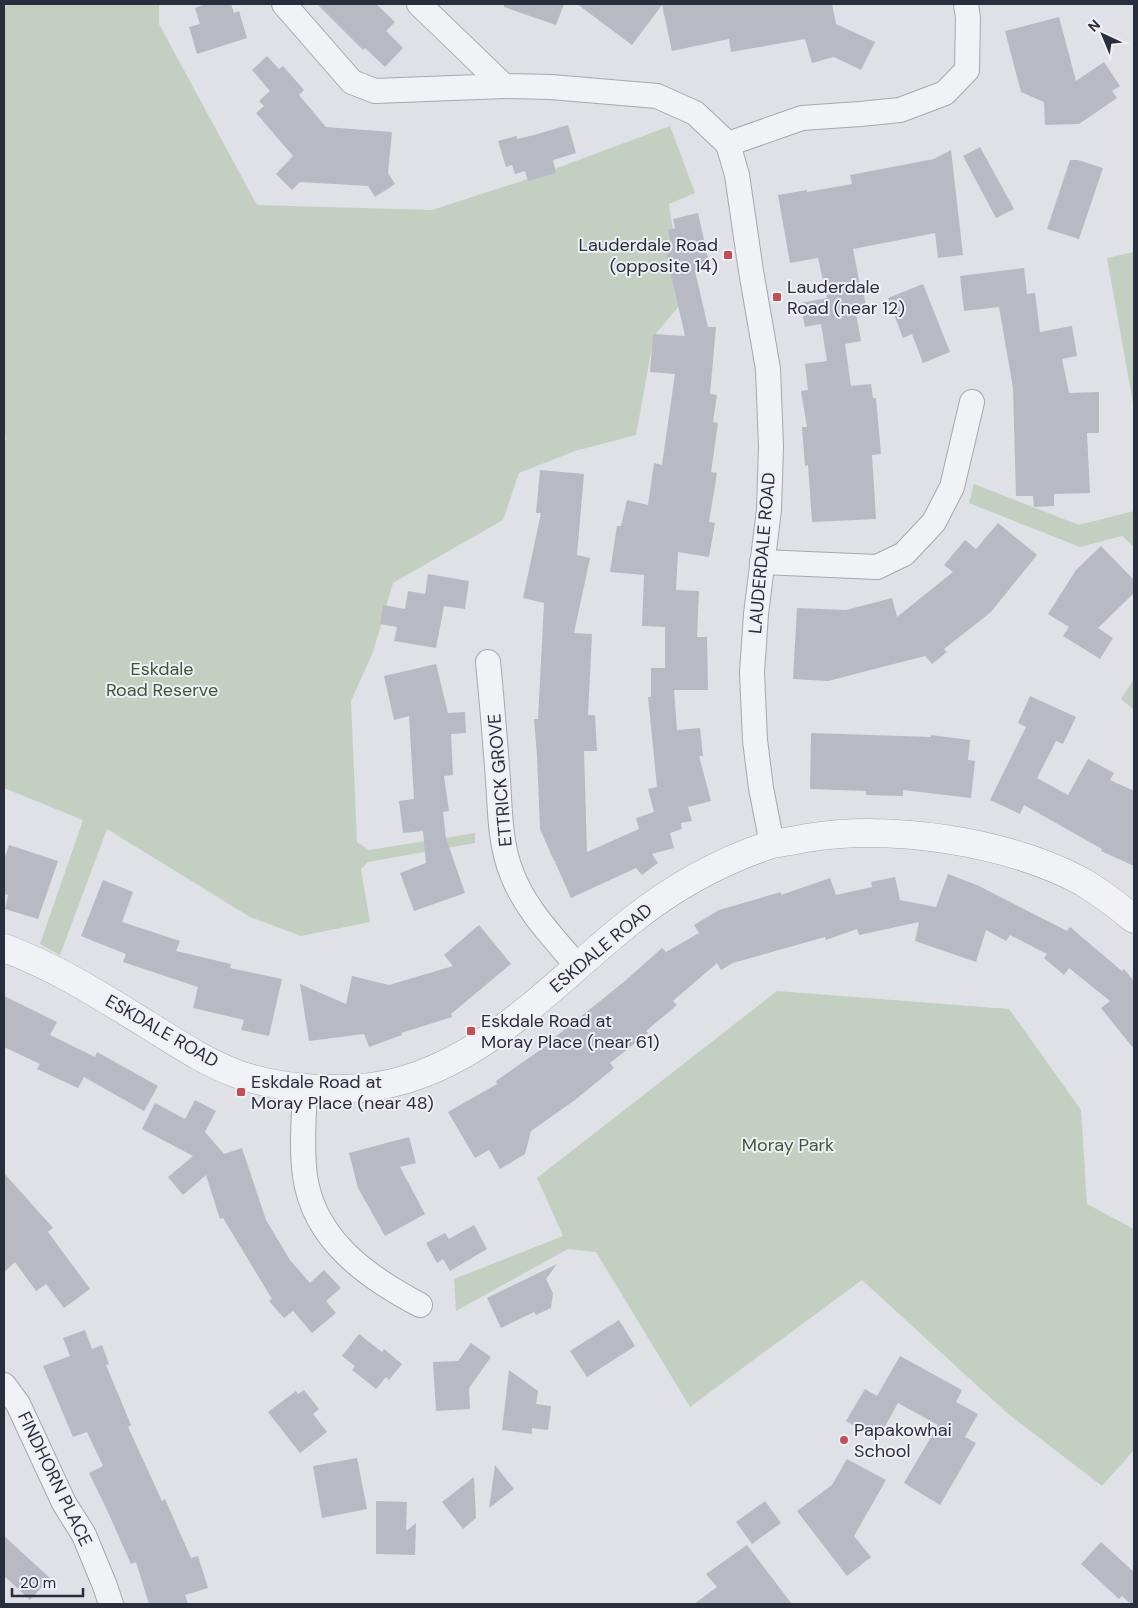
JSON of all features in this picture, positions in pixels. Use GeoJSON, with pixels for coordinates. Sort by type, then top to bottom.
{"type":"FeatureCollection","features":[{"type":"Feature","properties":{"kind":"street"},"geometry":{"type":"LineString","coordinates":[[284,4],[352,82],[375,91],[504,86],[551,87],[657,96],[695,113],[728,144],[802,118],[900,110],[945,93],[967,70],[968,18],[966,4]]}},
{"type":"Feature","properties":{"kind":"street"},"geometry":{"type":"LineString","coordinates":[[419,4],[504,86]]}},
{"type":"Feature","properties":{"kind":"street","name":"LAUDERDALE ROAD"},"geometry":{"type":"LineString","coordinates":[[728,144],[737,175],[768,369],[771,447],[769,510],[756,614],[752,673],[756,749],[761,788],[772,844]]}},
{"type":"Feature","properties":{"kind":"street"},"geometry":{"type":"LineString","coordinates":[[762,562],[877,567],[904,554],[934,522],[952,487],[972,402]]}},
{"type":"Feature","properties":{"kind":"street","name":"ETTRICK GROVE"},"geometry":{"type":"LineString","coordinates":[[488,662],[501,823],[505,849],[512,874],[524,899],[578,967]]}},
{"type":"Feature","properties":{"kind":"street","name":"ESKDALE ROAD"},"geometry":{"type":"LineString","coordinates":[[4,948],[43,964],[74,980],[200,1057],[238,1074],[275,1084],[305,1089],[361,1088],[391,1084],[417,1076],[446,1065],[466,1054],[516,1018],[631,920],[666,895],[706,871],[772,844],[828,835],[873,833],[926,836],[973,844],[1023,857],[1083,882],[1134,919]]}},
{"type":"Feature","properties":{"kind":"street"},"geometry":{"type":"LineString","coordinates":[[305,1089],[302,1142],[305,1177],[310,1198],[321,1222],[339,1249],[365,1272],[420,1305]]}},
{"type":"Feature","properties":{"kind":"street","name":"FINDHORN PLACE"},"geometry":{"type":"LineString","coordinates":[[4,1385],[18,1404],[64,1503],[84,1535],[111,1604]]}},
{"type":"Feature","properties":{"kind":"green space","name":"Eskdale Road Reserve"},"geometry":{"type":"Polygon","coordinates":[[[4,4],[159,4],[159,24],[257,205],[432,210],[522,181],[670,126],[695,193],[669,204],[683,301],[654,336],[636,435],[575,451],[519,473],[503,520],[393,583],[373,652],[351,701],[357,842],[369,850],[475,833],[475,843],[368,862],[361,869],[370,922],[301,936],[250,917],[107,829],[60,955],[40,944],[83,820],[4,788],[4,439],[6,439],[4,429],[4,4]]]}},
{"type":"Feature","properties":{"kind":"green space"},"geometry":{"type":"Polygon","coordinates":[[[1134,252],[1134,409],[1107,258],[1134,252]]]}},
{"type":"Feature","properties":{"kind":"green space"},"geometry":{"type":"Polygon","coordinates":[[[974,484],[1079,525],[1134,511],[1134,547],[1122,536],[1080,547],[969,503],[974,484]]]}},
{"type":"Feature","properties":{"kind":"green space"},"geometry":{"type":"Polygon","coordinates":[[[1134,679],[1134,710],[1121,699],[1134,679]]]}},
{"type":"Feature","properties":{"kind":"green space","name":"Moray Park"},"geometry":{"type":"Polygon","coordinates":[[[777,991],[1009,1009],[1081,1110],[1087,1204],[1134,1229],[1134,1450],[1102,1486],[1007,1413],[862,1280],[690,1407],[596,1252],[568,1249],[456,1311],[454,1279],[563,1236],[537,1178],[777,991]]]}},
{"type":"Feature","properties":{"kind":"building"},"geometry":{"type":"Polygon","coordinates":[[[205,4],[231,4],[234,13],[239,11],[247,38],[197,54],[189,27],[200,24],[195,8],[205,4]]]}},
{"type":"Feature","properties":{"kind":"building"},"geometry":{"type":"Polygon","coordinates":[[[317,4],[376,4],[395,22],[386,31],[403,48],[385,67],[365,48],[363,50],[317,4]]]}},
{"type":"Feature","properties":{"kind":"building"},"geometry":{"type":"Polygon","coordinates":[[[504,4],[564,4],[556,25],[504,7],[504,4]]]}},
{"type":"Feature","properties":{"kind":"building"},"geometry":{"type":"Polygon","coordinates":[[[577,4],[832,4],[836,24],[875,42],[861,70],[834,57],[812,63],[805,39],[731,52],[729,39],[672,51],[662,5],[632,45],[577,4]]]}},
{"type":"Feature","properties":{"kind":"building"},"geometry":{"type":"Polygon","coordinates":[[[1059,17],[1076,81],[1104,62],[1120,86],[1112,91],[1117,98],[1079,124],[1045,125],[1044,102],[1021,92],[1005,31],[1059,17]]]}},
{"type":"Feature","properties":{"kind":"building"},"geometry":{"type":"Polygon","coordinates":[[[267,56],[279,69],[283,66],[304,90],[299,95],[326,127],[392,132],[388,173],[395,184],[375,197],[368,186],[300,182],[292,190],[276,174],[293,156],[256,113],[264,106],[259,101],[270,91],[252,70],[267,56]]]}},
{"type":"Feature","properties":{"kind":"building"},"geometry":{"type":"Polygon","coordinates":[[[568,125],[576,153],[553,160],[556,173],[528,181],[525,171],[515,174],[512,165],[506,167],[498,141],[517,136],[517,139],[568,125]]]}},
{"type":"Feature","properties":{"kind":"building"},"geometry":{"type":"Polygon","coordinates":[[[980,147],[1014,209],[996,218],[963,156],[980,147]]]}},
{"type":"Feature","properties":{"kind":"building"},"geometry":{"type":"Polygon","coordinates":[[[951,150],[963,255],[938,258],[935,233],[853,249],[867,312],[856,314],[861,341],[845,344],[851,386],[871,384],[873,398],[876,398],[881,454],[872,455],[876,519],[812,522],[808,465],[805,466],[802,427],[807,427],[801,391],[808,390],[805,364],[827,361],[821,324],[805,327],[800,303],[827,298],[818,258],[790,263],[778,195],[852,184],[850,175],[934,159],[951,150]]]}},
{"type":"Feature","properties":{"kind":"building"},"geometry":{"type":"Polygon","coordinates":[[[1070,160],[1078,160],[1103,168],[1079,239],[1047,229],[1070,160]]]}},
{"type":"Feature","properties":{"kind":"building"},"geometry":{"type":"Polygon","coordinates":[[[698,213],[710,267],[695,271],[708,327],[716,327],[710,394],[717,395],[713,422],[718,423],[711,472],[717,473],[709,522],[715,523],[709,557],[678,552],[676,590],[699,591],[697,637],[707,637],[708,690],[674,690],[677,730],[700,728],[703,756],[699,756],[711,801],[688,807],[692,821],[681,823],[682,829],[670,833],[674,848],[652,854],[658,863],[642,875],[636,868],[571,898],[540,829],[534,719],[538,719],[544,603],[523,598],[541,513],[536,513],[540,470],[584,474],[577,555],[590,558],[574,633],[592,634],[588,715],[595,715],[597,751],[584,751],[587,852],[639,829],[636,818],[654,812],[648,789],[657,787],[648,697],[651,697],[651,668],[665,668],[665,627],[642,626],[644,575],[610,572],[617,526],[621,526],[627,500],[648,505],[654,463],[662,465],[675,374],[650,372],[653,334],[685,336],[665,248],[672,247],[668,230],[675,228],[673,219],[698,213]]]}},
{"type":"Feature","properties":{"kind":"building"},"geometry":{"type":"Polygon","coordinates":[[[1024,268],[1027,294],[1035,293],[1040,332],[1072,326],[1077,356],[1062,359],[1069,393],[1099,392],[1099,433],[1087,433],[1090,493],[1054,494],[1054,506],[1034,507],[1033,496],[1016,496],[1013,388],[999,307],[964,311],[960,276],[1024,268]]]}},
{"type":"Feature","properties":{"kind":"building"},"geometry":{"type":"Polygon","coordinates":[[[923,284],[950,352],[923,363],[912,334],[903,338],[888,298],[923,284]]]}},
{"type":"Feature","properties":{"kind":"building"},"geometry":{"type":"Polygon","coordinates":[[[998,523],[1037,555],[991,612],[944,649],[947,652],[932,664],[925,656],[828,681],[793,679],[797,608],[846,610],[892,598],[897,617],[953,572],[944,565],[965,540],[976,549],[998,523]]]}},
{"type":"Feature","properties":{"kind":"building"},"geometry":{"type":"Polygon","coordinates":[[[1101,546],[1134,580],[1134,593],[1098,628],[1113,638],[1100,659],[1063,636],[1069,627],[1048,614],[1076,570],[1101,546]]]}},
{"type":"Feature","properties":{"kind":"building"},"geometry":{"type":"Polygon","coordinates":[[[428,574],[469,581],[465,609],[444,606],[436,648],[394,641],[397,627],[380,624],[383,605],[405,609],[408,591],[425,594],[428,574]]]}},
{"type":"Feature","properties":{"kind":"building"},"geometry":{"type":"Polygon","coordinates":[[[436,664],[448,713],[465,712],[466,733],[451,734],[453,775],[444,776],[449,811],[443,812],[446,838],[465,893],[414,911],[400,873],[426,863],[423,831],[403,833],[399,801],[414,799],[409,716],[394,720],[384,676],[436,664]]]}},
{"type":"Feature","properties":{"kind":"building"},"geometry":{"type":"Polygon","coordinates":[[[1030,696],[1076,717],[1063,744],[1056,741],[1037,778],[1068,795],[1088,759],[1114,773],[1110,780],[1134,791],[1134,866],[1101,851],[1102,849],[1024,805],[1020,814],[990,800],[1026,727],[1018,723],[1030,696]]]}},
{"type":"Feature","properties":{"kind":"building"},"geometry":{"type":"Polygon","coordinates":[[[811,733],[931,737],[931,735],[970,740],[968,760],[975,761],[971,798],[903,790],[903,796],[866,795],[866,791],[810,789],[811,733]]]}},
{"type":"Feature","properties":{"kind":"building"},"geometry":{"type":"Polygon","coordinates":[[[9,845],[58,861],[38,919],[5,909],[8,895],[4,894],[4,860],[9,845]]]}},
{"type":"Feature","properties":{"kind":"building"},"geometry":{"type":"Polygon","coordinates":[[[948,874],[979,886],[1067,931],[1070,927],[1122,971],[1124,969],[1134,981],[1134,1049],[1101,1008],[1110,1001],[1069,968],[1064,975],[1044,958],[1047,954],[1010,935],[1006,941],[986,930],[976,962],[915,941],[919,922],[859,935],[857,929],[826,940],[825,937],[733,963],[721,970],[717,963],[673,1001],[677,1005],[646,1031],[648,1033],[610,1063],[614,1068],[575,1100],[531,1131],[525,1154],[500,1169],[489,1150],[475,1158],[448,1112],[497,1084],[496,1081],[556,1039],[554,1038],[625,981],[662,948],[666,952],[699,933],[694,925],[719,910],[781,892],[781,895],[830,878],[836,895],[872,887],[871,882],[895,877],[900,900],[936,907],[948,874]]]}},
{"type":"Feature","properties":{"kind":"building"},"geometry":{"type":"Polygon","coordinates":[[[103,880],[133,892],[122,922],[180,941],[176,951],[231,964],[230,968],[282,979],[269,1036],[241,1030],[244,1020],[193,1008],[198,987],[123,962],[126,954],[81,936],[103,880]]]}},
{"type":"Feature","properties":{"kind":"building"},"geometry":{"type":"Polygon","coordinates":[[[479,925],[511,964],[451,1014],[452,1017],[401,1033],[402,1035],[369,1047],[364,1034],[309,1041],[300,984],[346,1004],[352,976],[389,985],[453,966],[444,955],[479,925]]]}},
{"type":"Feature","properties":{"kind":"building"},"geometry":{"type":"Polygon","coordinates":[[[4,996],[57,1022],[50,1035],[95,1057],[97,1052],[158,1086],[144,1111],[84,1077],[78,1088],[37,1069],[40,1064],[4,1047],[4,996]]]}},
{"type":"Feature","properties":{"kind":"building"},"geometry":{"type":"Polygon","coordinates":[[[195,1100],[216,1111],[205,1132],[224,1154],[242,1148],[266,1220],[290,1260],[310,1283],[324,1270],[341,1288],[326,1301],[336,1313],[312,1333],[293,1311],[284,1318],[269,1301],[272,1299],[223,1218],[220,1219],[206,1175],[183,1195],[168,1177],[193,1156],[142,1129],[155,1103],[185,1119],[195,1100]]]}},
{"type":"Feature","properties":{"kind":"building"},"geometry":{"type":"Polygon","coordinates":[[[409,1137],[416,1163],[400,1167],[425,1214],[385,1236],[358,1188],[349,1153],[409,1137]]]}},
{"type":"Feature","properties":{"kind":"building"},"geometry":{"type":"Polygon","coordinates":[[[4,1173],[53,1228],[48,1232],[90,1289],[64,1308],[46,1284],[36,1291],[15,1262],[4,1272],[4,1173]]]}},
{"type":"Feature","properties":{"kind":"building"},"geometry":{"type":"Polygon","coordinates":[[[474,1225],[487,1249],[450,1271],[443,1259],[437,1263],[426,1243],[445,1233],[449,1239],[474,1225]]]}},
{"type":"Feature","properties":{"kind":"building"},"geometry":{"type":"Polygon","coordinates":[[[557,1264],[546,1279],[553,1293],[551,1308],[536,1315],[534,1312],[501,1328],[487,1298],[557,1264]]]}},
{"type":"Feature","properties":{"kind":"building"},"geometry":{"type":"Polygon","coordinates":[[[619,1320],[635,1346],[587,1377],[570,1351],[619,1320]]]}},
{"type":"Feature","properties":{"kind":"building"},"geometry":{"type":"Polygon","coordinates":[[[85,1330],[92,1349],[102,1345],[109,1364],[106,1365],[131,1425],[128,1427],[162,1501],[165,1499],[191,1558],[198,1556],[208,1588],[185,1595],[188,1604],[149,1604],[136,1562],[131,1564],[89,1473],[103,1466],[87,1432],[73,1437],[43,1366],[70,1356],[63,1338],[85,1330]]]}},
{"type":"Feature","properties":{"kind":"building"},"geometry":{"type":"Polygon","coordinates":[[[359,1334],[382,1352],[384,1349],[402,1364],[389,1380],[386,1377],[376,1389],[352,1370],[355,1366],[342,1356],[359,1334]]]}},
{"type":"Feature","properties":{"kind":"building"},"geometry":{"type":"Polygon","coordinates":[[[471,1343],[491,1357],[469,1388],[470,1409],[436,1411],[433,1362],[458,1361],[471,1343]]]}},
{"type":"Feature","properties":{"kind":"building"},"geometry":{"type":"Polygon","coordinates":[[[900,1356],[962,1390],[956,1402],[978,1414],[965,1437],[976,1443],[940,1505],[904,1483],[938,1425],[898,1403],[878,1439],[846,1421],[865,1389],[877,1396],[900,1356]]]}},
{"type":"Feature","properties":{"kind":"building"},"geometry":{"type":"Polygon","coordinates":[[[509,1370],[538,1391],[536,1404],[551,1406],[548,1430],[532,1428],[532,1434],[502,1430],[509,1370]]]}},
{"type":"Feature","properties":{"kind":"building"},"geometry":{"type":"Polygon","coordinates":[[[304,1390],[319,1409],[313,1414],[327,1432],[300,1453],[268,1412],[296,1391],[298,1394],[304,1390]]]}},
{"type":"Feature","properties":{"kind":"building"},"geometry":{"type":"Polygon","coordinates":[[[357,1458],[367,1509],[322,1518],[313,1466],[357,1458]]]}},
{"type":"Feature","properties":{"kind":"building"},"geometry":{"type":"Polygon","coordinates":[[[847,1459],[886,1480],[854,1536],[871,1557],[847,1576],[797,1511],[832,1485],[847,1459]]]}},
{"type":"Feature","properties":{"kind":"building"},"geometry":{"type":"Polygon","coordinates":[[[495,1465],[514,1489],[489,1508],[495,1465]]]}},
{"type":"Feature","properties":{"kind":"building"},"geometry":{"type":"Polygon","coordinates":[[[474,1477],[476,1518],[463,1529],[442,1502],[474,1477]]]}},
{"type":"Feature","properties":{"kind":"building"},"geometry":{"type":"Polygon","coordinates":[[[376,1501],[407,1502],[406,1531],[416,1523],[415,1555],[376,1554],[376,1501]]]}},
{"type":"Feature","properties":{"kind":"building"},"geometry":{"type":"Polygon","coordinates":[[[765,1501],[781,1523],[752,1544],[736,1522],[765,1501]]]}},
{"type":"Feature","properties":{"kind":"building"},"geometry":{"type":"Polygon","coordinates":[[[4,1536],[50,1578],[30,1600],[4,1576],[4,1536]]]}},
{"type":"Feature","properties":{"kind":"building"},"geometry":{"type":"Polygon","coordinates":[[[1101,1542],[1134,1572],[1134,1604],[1131,1604],[1122,1596],[1119,1599],[1081,1564],[1101,1542]]]}},
{"type":"Feature","properties":{"kind":"building"},"geometry":{"type":"Polygon","coordinates":[[[747,1545],[792,1604],[694,1604],[717,1587],[706,1574],[747,1545]]]}},
{"type":"Feature","properties":{"kind":"place","name":"Lauderdale Road (opposite 14)"},"geometry":{"type":"Point","coordinates":[728,255]}},
{"type":"Feature","properties":{"kind":"place","name":"Lauderdale Road (near 12)"},"geometry":{"type":"Point","coordinates":[777,297]}},
{"type":"Feature","properties":{"kind":"place","name":"Eskdale Road at Moray Place (near 61)"},"geometry":{"type":"Point","coordinates":[471,1031]}},
{"type":"Feature","properties":{"kind":"place","name":"Eskdale Road at Moray Place (near 48)"},"geometry":{"type":"Point","coordinates":[241,1092]}},
{"type":"Feature","properties":{"kind":"place","name":"Papakowhai School"},"geometry":{"type":"Point","coordinates":[844,1440]}}]}
